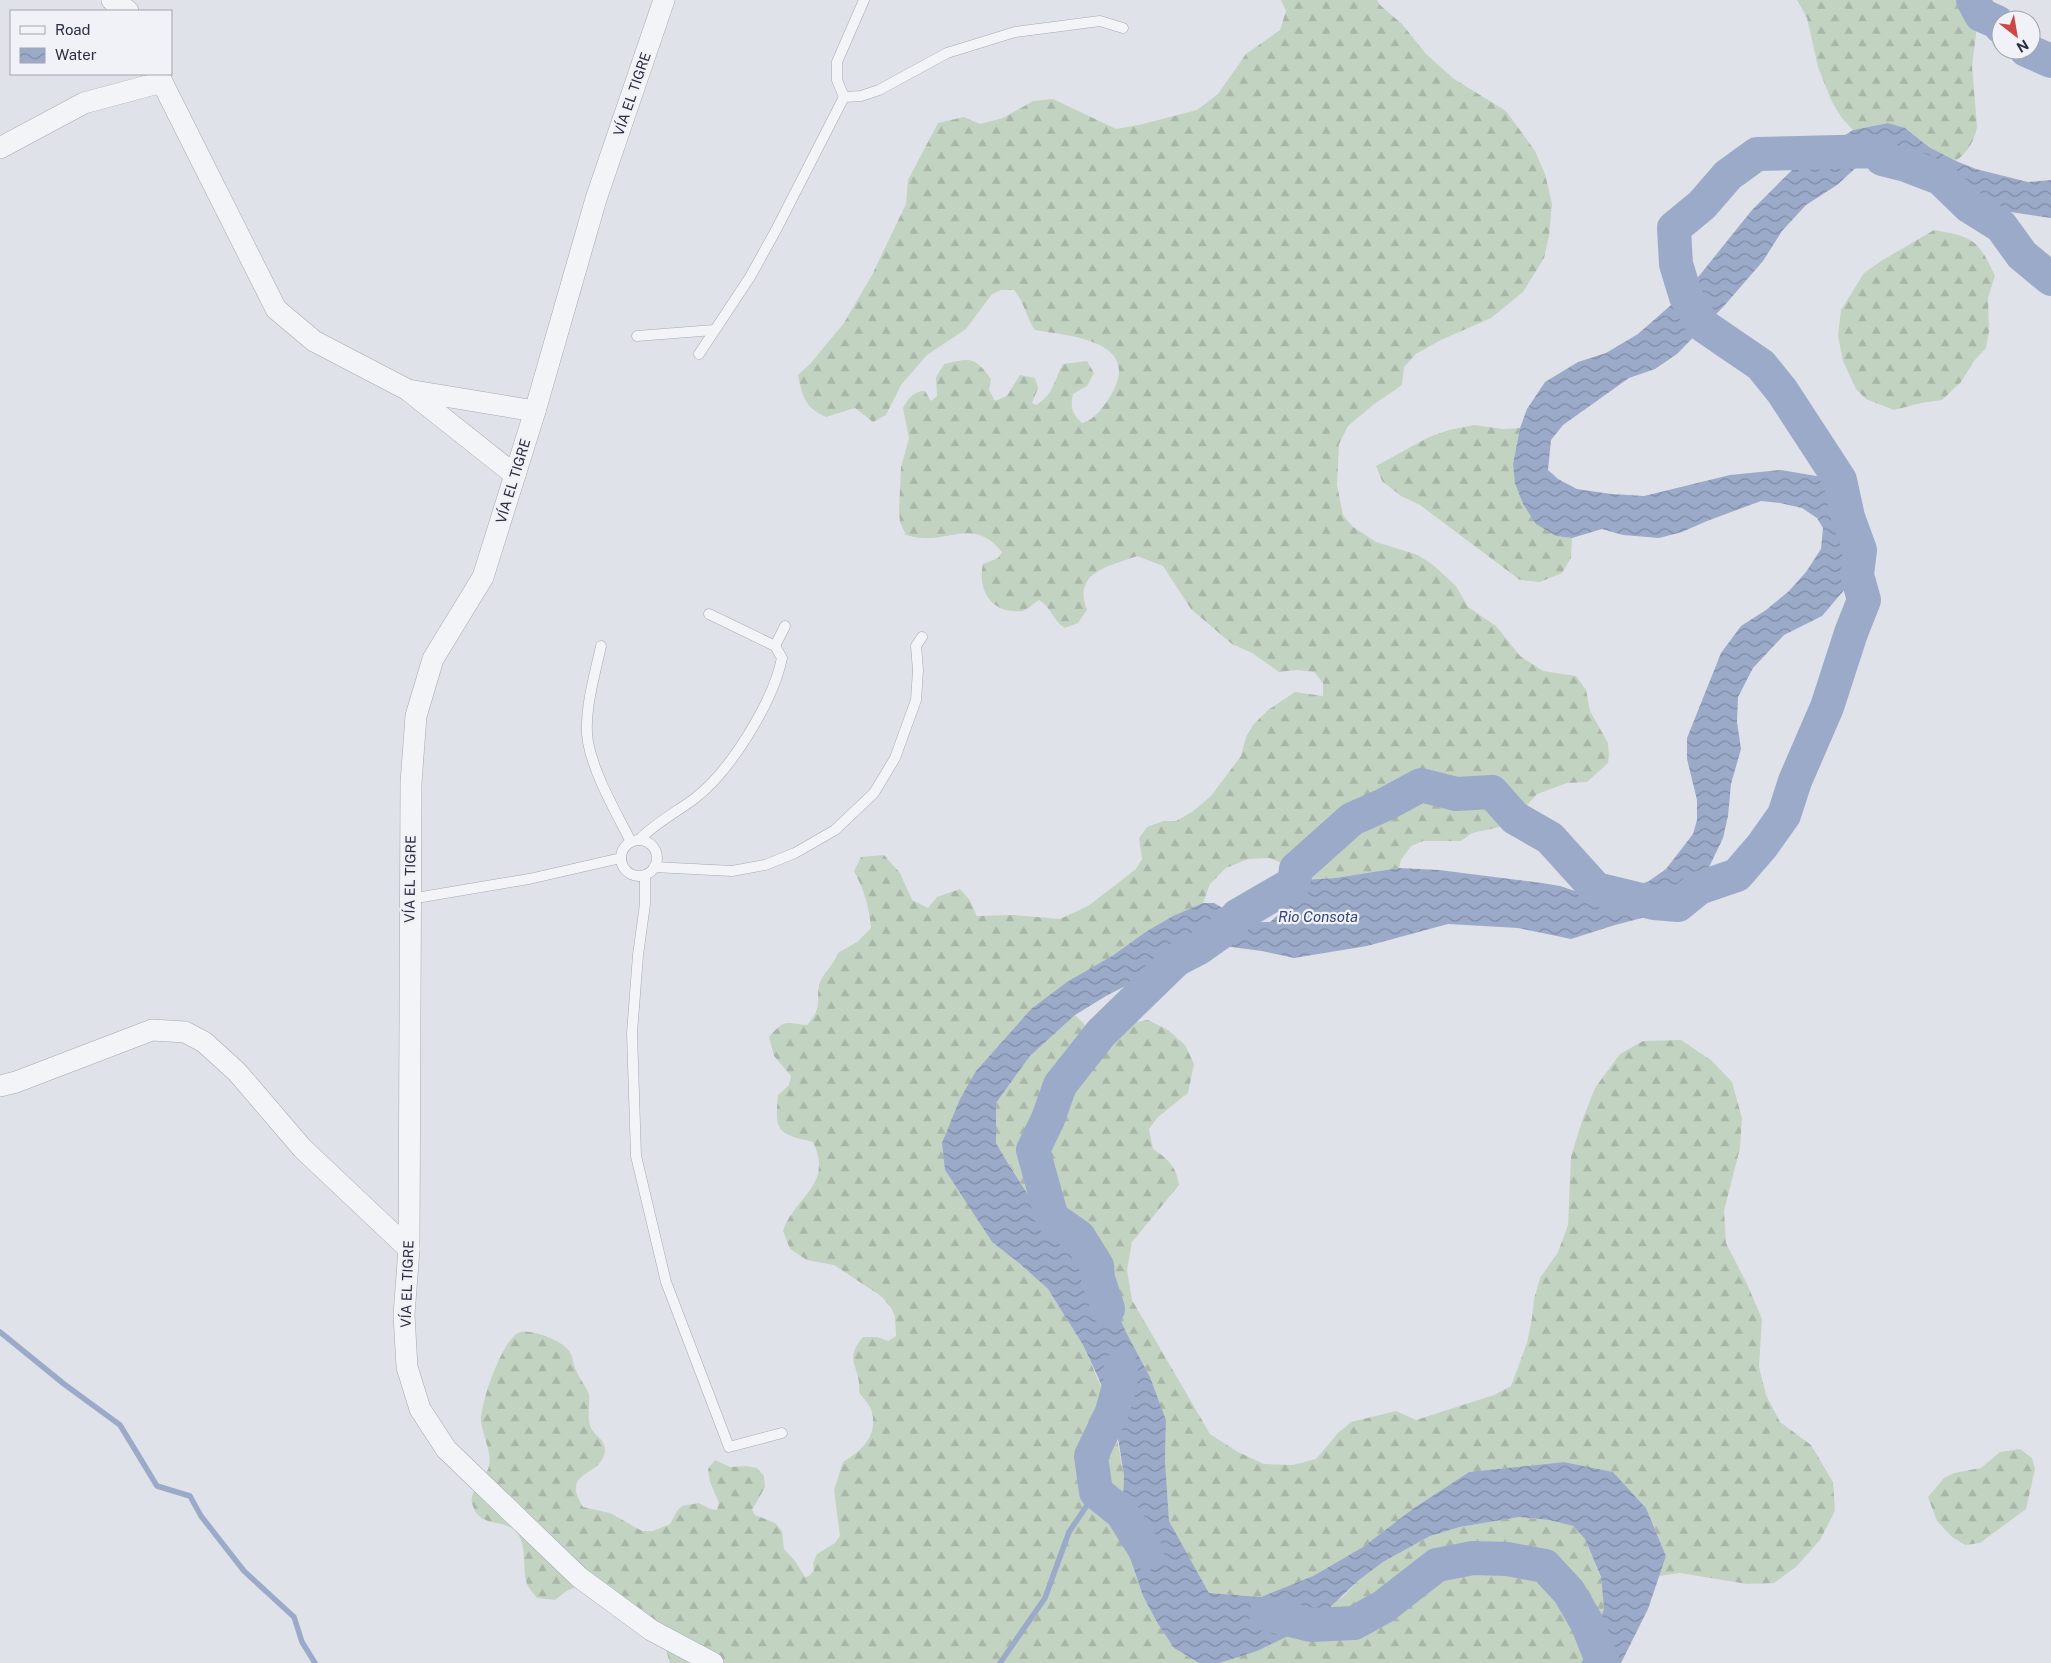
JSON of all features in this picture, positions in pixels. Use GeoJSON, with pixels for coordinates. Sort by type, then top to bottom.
{"type":"FeatureCollection","features":[{"type":"Feature","properties":{"kind":"street"},"geometry":{"type":"LineString","coordinates":[[112,0],[127,10]]}},
{"type":"Feature","properties":{"kind":"street","name":"VÍA EL TIGRE"},"geometry":{"type":"LineString","coordinates":[[664,0],[596,199],[535,411],[482,577],[433,659],[416,716],[411,784],[409,1250],[404,1315],[407,1367],[420,1409],[446,1449],[579,1578],[651,1630],[713,1663]]}},
{"type":"Feature","properties":{"kind":"street"},"geometry":{"type":"LineString","coordinates":[[0,148],[84,103],[160,78],[276,309],[314,341],[408,390],[515,475]]}},
{"type":"Feature","properties":{"kind":"street"},"geometry":{"type":"LineString","coordinates":[[408,390],[535,411]]}},
{"type":"Feature","properties":{"kind":"street"},"geometry":{"type":"LineString","coordinates":[[0,1086],[16,1082],[152,1030],[185,1032],[204,1042],[237,1072],[303,1149],[409,1250]]}},
{"type":"Feature","properties":{"kind":"lane"},"geometry":{"type":"LineString","coordinates":[[699,354],[755,270],[844,98],[837,80],[837,62],[864,0]]}},
{"type":"Feature","properties":{"kind":"lane"},"geometry":{"type":"LineString","coordinates":[[844,98],[861,96],[879,90],[947,53],[1015,32],[1100,21],[1123,28]]}},
{"type":"Feature","properties":{"kind":"lane"},"geometry":{"type":"LineString","coordinates":[[637,336],[714,330]]}},
{"type":"Feature","properties":{"kind":"lane"},"geometry":{"type":"LineString","coordinates":[[635,841],[646,842],[654,848],[657,857],[654,867],[645,875],[635,876],[626,871],[621,858],[624,848],[661,820],[695,798],[725,768],[758,716],[779,672],[782,658],[775,646],[709,614]]}},
{"type":"Feature","properties":{"kind":"lane"},"geometry":{"type":"LineString","coordinates":[[775,646],[785,626]]}},
{"type":"Feature","properties":{"kind":"lane"},"geometry":{"type":"LineString","coordinates":[[654,867],[732,871],[765,865],[795,853],[835,830],[874,794],[894,758],[916,700],[918,670],[916,646],[922,637]]}},
{"type":"Feature","properties":{"kind":"lane"},"geometry":{"type":"LineString","coordinates":[[600,646],[588,715],[588,742],[597,770],[635,841]]}},
{"type":"Feature","properties":{"kind":"lane"},"geometry":{"type":"LineString","coordinates":[[410,899],[529,879],[621,858]]}},
{"type":"Feature","properties":{"kind":"lane"},"geometry":{"type":"LineString","coordinates":[[645,875],[645,904],[638,955],[632,1033],[636,1156],[666,1282],[729,1447],[782,1433]]}},
{"type":"Feature","properties":{"kind":"green space"},"geometry":{"type":"Polygon","coordinates":[[[1281,0],[1377,0],[1380,5],[1402,24],[1426,54],[1454,79],[1506,111],[1535,151],[1545,174],[1552,204],[1549,236],[1544,258],[1523,292],[1491,318],[1441,340],[1416,354],[1404,367],[1402,385],[1373,405],[1348,426],[1339,444],[1337,485],[1343,515],[1352,526],[1376,542],[1418,555],[1433,565],[1456,586],[1468,607],[1496,626],[1520,656],[1543,671],[1576,676],[1586,690],[1590,711],[1608,743],[1608,763],[1587,782],[1567,783],[1537,794],[1509,825],[1472,833],[1461,841],[1423,841],[1411,846],[1401,860],[1399,868],[1335,878],[1313,879],[1296,869],[1270,858],[1248,859],[1226,868],[1210,884],[1203,903],[1173,916],[1147,931],[1031,1009],[976,1071],[945,1170],[992,1242],[1048,1289],[1083,1345],[1112,1412],[1124,1476],[1122,1513],[1126,1546],[1143,1596],[1174,1648],[1199,1663],[670,1663],[664,1643],[596,1580],[568,1590],[555,1600],[537,1598],[529,1588],[526,1580],[523,1547],[518,1534],[507,1525],[486,1520],[475,1512],[472,1503],[473,1494],[487,1471],[490,1461],[481,1422],[484,1402],[493,1374],[505,1348],[518,1333],[527,1332],[543,1335],[555,1340],[566,1347],[571,1354],[575,1368],[589,1394],[589,1421],[591,1428],[603,1442],[605,1450],[602,1459],[579,1480],[576,1486],[577,1495],[583,1507],[610,1513],[642,1531],[653,1531],[670,1524],[682,1506],[699,1503],[710,1509],[717,1510],[719,1503],[710,1482],[708,1469],[715,1460],[730,1467],[747,1466],[757,1468],[764,1476],[765,1487],[752,1510],[755,1515],[775,1523],[782,1531],[784,1549],[795,1561],[805,1577],[809,1576],[814,1570],[813,1563],[817,1554],[835,1543],[840,1536],[834,1490],[843,1462],[862,1448],[873,1429],[872,1412],[859,1392],[858,1377],[853,1359],[854,1352],[863,1337],[877,1337],[888,1341],[896,1336],[895,1317],[892,1309],[881,1296],[834,1265],[807,1260],[790,1249],[783,1231],[788,1219],[816,1180],[819,1169],[818,1157],[813,1142],[791,1136],[780,1129],[777,1116],[778,1095],[789,1085],[791,1076],[774,1056],[769,1037],[782,1024],[807,1025],[813,1018],[818,1006],[818,992],[821,980],[838,953],[857,942],[871,928],[866,898],[854,871],[861,857],[884,855],[900,873],[912,900],[928,908],[937,897],[960,889],[969,899],[977,916],[1014,915],[1060,919],[1088,906],[1136,869],[1142,859],[1139,838],[1147,827],[1163,821],[1176,821],[1192,812],[1211,796],[1241,756],[1246,737],[1253,725],[1268,710],[1295,692],[1323,696],[1323,683],[1314,672],[1298,670],[1279,672],[1252,653],[1232,644],[1191,609],[1163,566],[1137,556],[1104,568],[1096,573],[1084,587],[1087,610],[1078,623],[1065,628],[1039,600],[1025,610],[1011,611],[1003,609],[990,600],[983,587],[983,564],[998,558],[1002,552],[992,542],[982,536],[964,533],[922,538],[906,535],[900,522],[899,510],[901,467],[909,438],[903,408],[917,392],[925,391],[931,401],[937,396],[936,377],[944,364],[966,360],[976,363],[991,379],[989,390],[995,401],[1007,396],[1020,375],[1035,378],[1038,388],[1032,403],[1036,405],[1050,392],[1063,364],[1087,361],[1094,373],[1087,386],[1073,394],[1072,403],[1074,413],[1082,423],[1095,416],[1111,395],[1118,377],[1118,363],[1111,352],[1098,344],[1083,339],[1035,330],[1014,290],[1001,290],[992,294],[966,329],[927,355],[901,385],[886,415],[873,422],[855,408],[826,417],[819,413],[806,401],[798,375],[810,364],[844,323],[872,275],[906,204],[908,180],[938,123],[964,117],[980,124],[1003,118],[1033,101],[1053,99],[1116,129],[1197,110],[1218,94],[1246,54],[1280,30],[1286,11],[1281,0]]]}},
{"type":"Feature","properties":{"kind":"green space"},"geometry":{"type":"Polygon","coordinates":[[[1797,0],[1986,0],[1977,26],[1972,66],[1977,127],[1972,141],[1964,154],[1956,161],[1929,147],[1905,128],[1888,123],[1853,130],[1841,117],[1832,102],[1818,67],[1807,18],[1797,0]]]}},
{"type":"Feature","properties":{"kind":"green space"},"geometry":{"type":"Polygon","coordinates":[[[1934,230],[1958,235],[1973,242],[1984,254],[1995,276],[1988,298],[1989,331],[1986,348],[1974,361],[1961,382],[1942,400],[1894,410],[1866,399],[1856,389],[1843,361],[1838,336],[1841,310],[1864,273],[1934,230]]]}},
{"type":"Feature","properties":{"kind":"green space"},"geometry":{"type":"Polygon","coordinates":[[[1474,425],[1503,429],[1520,428],[1513,464],[1556,536],[1572,538],[1571,558],[1562,573],[1540,582],[1520,580],[1420,505],[1401,496],[1382,481],[1376,466],[1429,437],[1449,430],[1474,425]]]}},
{"type":"Feature","properties":{"kind":"green space"},"geometry":{"type":"Polygon","coordinates":[[[1075,1015],[1085,1025],[1101,1033],[1148,1020],[1168,1030],[1185,1045],[1194,1064],[1188,1093],[1158,1117],[1149,1129],[1153,1149],[1174,1168],[1179,1185],[1132,1242],[1127,1270],[1132,1300],[1210,1434],[1238,1452],[1264,1464],[1293,1465],[1316,1459],[1338,1433],[1351,1422],[1396,1411],[1416,1420],[1494,1395],[1511,1386],[1527,1343],[1534,1299],[1540,1278],[1558,1252],[1568,1225],[1571,1157],[1595,1088],[1620,1054],[1643,1041],[1681,1040],[1711,1060],[1732,1082],[1742,1118],[1740,1148],[1724,1211],[1726,1243],[1762,1319],[1759,1367],[1766,1395],[1780,1422],[1811,1445],[1833,1482],[1835,1511],[1820,1540],[1797,1566],[1774,1583],[1747,1584],[1680,1573],[1659,1576],[1666,1556],[1646,1508],[1613,1472],[1564,1462],[1469,1472],[1414,1508],[1363,1547],[1313,1576],[1261,1597],[1209,1593],[1169,1522],[1165,1460],[1166,1421],[1150,1377],[1126,1332],[1097,1266],[1079,1237],[1027,1193],[996,1143],[996,1103],[1030,1056],[1075,1015]]]}},
{"type":"Feature","properties":{"kind":"green space"},"geometry":{"type":"Polygon","coordinates":[[[2020,1449],[2032,1458],[2035,1469],[2026,1509],[1980,1543],[1965,1545],[1952,1537],[1937,1521],[1928,1497],[1944,1478],[1954,1473],[1981,1468],[2000,1452],[2020,1449]]]}},
{"type":"Feature","properties":{"kind":"green space"},"geometry":{"type":"Polygon","coordinates":[[[1518,1517],[1549,1520],[1573,1526],[1585,1539],[1601,1578],[1604,1609],[1587,1653],[1581,1663],[1215,1663],[1343,1597],[1359,1580],[1383,1562],[1430,1536],[1460,1527],[1518,1517]]]}},
{"type":"Feature","properties":{"kind":"water","name":"Rio Consota"},"geometry":{"type":"Polygon","coordinates":[[[1888,123],[1905,128],[1929,147],[1976,169],[2028,182],[2051,180],[2051,218],[1969,206],[1939,190],[1905,165],[1882,159],[1860,164],[1837,185],[1806,205],[1782,231],[1763,261],[1724,306],[1677,354],[1655,369],[1629,378],[1563,425],[1551,440],[1548,470],[1558,479],[1577,489],[1644,496],[1730,475],[1781,470],[1840,480],[1856,512],[1860,550],[1857,575],[1822,616],[1784,635],[1753,668],[1738,697],[1737,722],[1741,749],[1731,784],[1728,816],[1723,838],[1699,888],[1678,905],[1657,914],[1571,939],[1518,928],[1448,924],[1367,946],[1294,958],[1231,947],[1199,948],[1106,996],[1075,1015],[1030,1056],[996,1103],[996,1143],[1027,1193],[1079,1237],[1097,1266],[1126,1332],[1150,1377],[1166,1420],[1165,1460],[1169,1521],[1209,1593],[1261,1597],[1313,1576],[1363,1547],[1414,1508],[1469,1472],[1564,1462],[1613,1472],[1646,1508],[1666,1556],[1648,1609],[1621,1663],[1581,1663],[1587,1653],[1604,1609],[1601,1577],[1585,1539],[1573,1526],[1549,1520],[1519,1517],[1460,1527],[1430,1536],[1383,1562],[1359,1580],[1311,1625],[1257,1651],[1219,1663],[1199,1663],[1174,1648],[1143,1596],[1126,1546],[1122,1513],[1124,1476],[1112,1412],[1083,1345],[1048,1289],[992,1242],[945,1170],[942,1143],[960,1099],[976,1071],[1031,1009],[1067,982],[1112,956],[1147,931],[1173,916],[1203,903],[1214,903],[1237,916],[1259,922],[1270,922],[1280,913],[1286,895],[1294,883],[1301,880],[1335,878],[1399,868],[1439,870],[1560,886],[1587,895],[1618,893],[1649,881],[1666,869],[1693,834],[1697,820],[1697,800],[1687,759],[1687,738],[1721,653],[1741,626],[1766,610],[1789,591],[1806,572],[1821,549],[1823,528],[1817,518],[1802,508],[1761,501],[1682,532],[1659,538],[1623,535],[1602,529],[1572,538],[1556,536],[1536,524],[1523,504],[1515,483],[1513,464],[1520,428],[1527,409],[1545,382],[1578,362],[1606,353],[1638,334],[1671,305],[1699,276],[1752,210],[1794,168],[1853,130],[1888,123]]]}},
{"type":"Feature","properties":{"kind":"waterway"},"geometry":{"type":"LineString","coordinates":[[1973,0],[1981,15],[1991,19]]}},
{"type":"Feature","properties":{"kind":"waterway"},"geometry":{"type":"LineString","coordinates":[[2041,57],[2051,61]]}},
{"type":"Feature","properties":{"kind":"waterway"},"geometry":{"type":"LineString","coordinates":[[1108,1309],[1098,1278],[1097,1266],[1079,1237],[1052,1218],[1033,1150],[1048,1119],[1060,1085],[1101,1033],[1176,960],[1199,948],[1230,926],[1237,916],[1294,883],[1296,869],[1352,819],[1386,804],[1421,785],[1456,794],[1492,792],[1515,818],[1550,838],[1596,889],[1654,903],[1678,905],[1699,888],[1737,875],[1762,846],[1784,815],[1795,781],[1827,707],[1851,633],[1864,600],[1857,575],[1860,550],[1848,517],[1840,480],[1782,391],[1761,365],[1704,326],[1686,297],[1676,264],[1674,228],[1702,205],[1728,175],[1757,154],[1878,151],[1882,159],[1906,165],[1940,178],[1969,206],[2001,226],[2022,255],[2051,279]]}},
{"type":"Feature","properties":{"kind":"waterway"},"geometry":{"type":"LineString","coordinates":[[0,1332],[64,1384],[120,1425],[157,1486],[190,1496],[201,1516],[244,1571],[294,1617],[302,1642],[315,1663]]}},
{"type":"Feature","properties":{"kind":"waterway"},"geometry":{"type":"LineString","coordinates":[[1121,1367],[1121,1379],[1112,1412],[1091,1456],[1096,1492],[1122,1513],[1147,1553]]}},
{"type":"Feature","properties":{"kind":"waterway"},"geometry":{"type":"LineString","coordinates":[[1000,1663],[1045,1598],[1069,1532],[1096,1492]]}},
{"type":"Feature","properties":{"kind":"waterway"},"geometry":{"type":"LineString","coordinates":[[1266,1614],[1311,1625],[1354,1623],[1383,1607],[1437,1565],[1473,1558],[1507,1559],[1545,1566],[1569,1592],[1587,1623],[1603,1663]]}}]}
